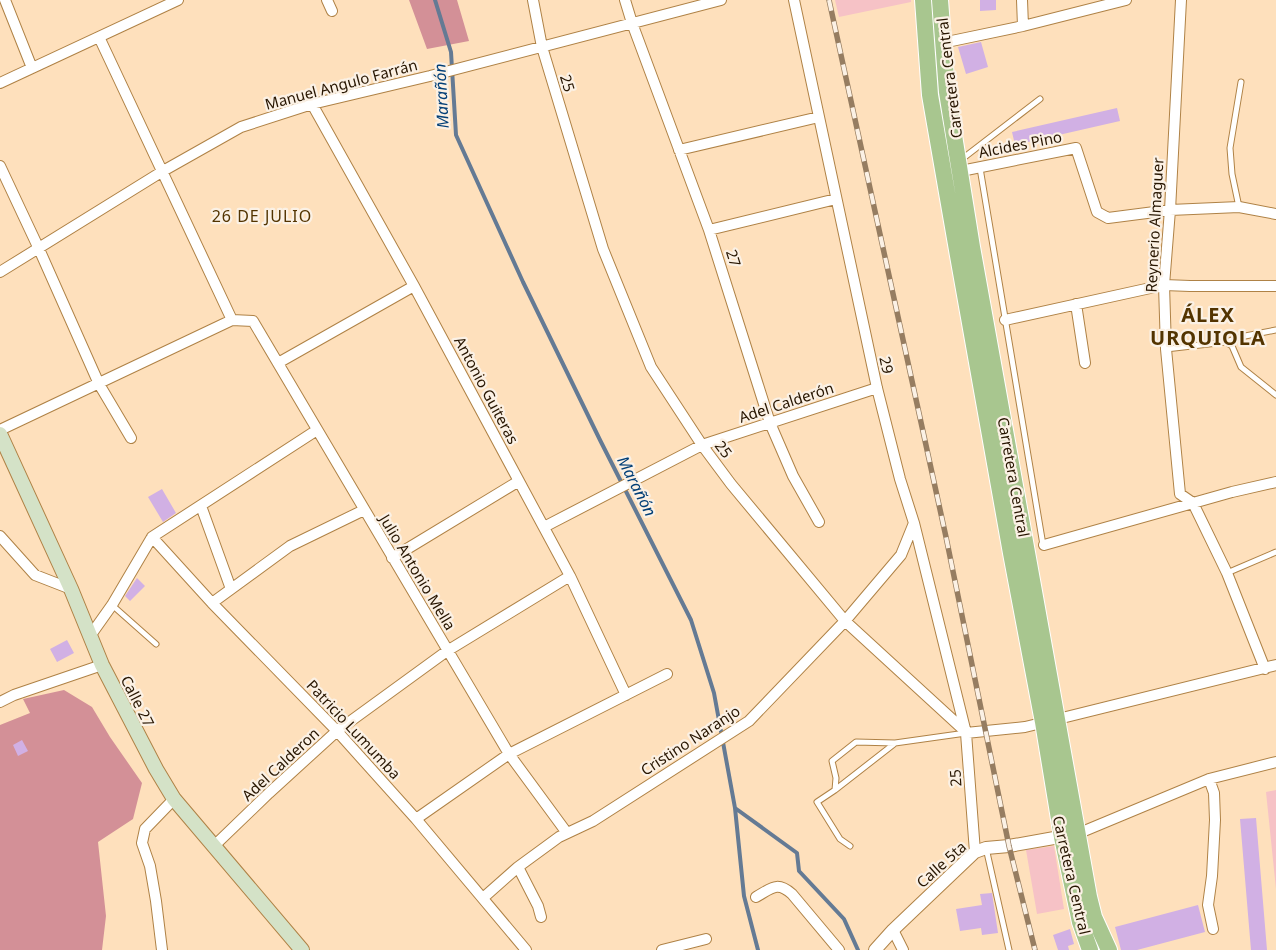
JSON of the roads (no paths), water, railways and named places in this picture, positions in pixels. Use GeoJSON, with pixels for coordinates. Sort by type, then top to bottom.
{"type":"FeatureCollection","features":[{"type":"Feature","properties":{"kind":"main road","name":"Carretera Central"},"geometry":{"type":"LineString","coordinates":[[923,0],[932,105],[1011,552],[1051,721]]}},
{"type":"Feature","properties":{"kind":"main road","name":"Carretera Central"},"geometry":{"type":"LineString","coordinates":[[940,0],[942,43],[948,92],[972,247],[1051,721],[1080,922],[1090,950]]}},
{"type":"Feature","properties":{"kind":"main road","name":"Calle 27"},"geometry":{"type":"LineString","coordinates":[[0,434],[71,589],[102,665],[137,734],[174,799],[302,950]]}},
{"type":"Feature","properties":{"kind":"main road","name":"Carretera Central"},"geometry":{"type":"LineString","coordinates":[[1069,836],[1094,917],[1109,950]]}},
{"type":"Feature","properties":{"kind":"main road"},"geometry":{"type":"LineString","coordinates":[[1080,922],[1087,950]]}},
{"type":"Feature","properties":{"kind":"street"},"geometry":{"type":"LineString","coordinates":[[5,0],[32,68]]}},
{"type":"Feature","properties":{"kind":"street"},"geometry":{"type":"LineString","coordinates":[[0,83],[178,0]]}},
{"type":"Feature","properties":{"kind":"street"},"geometry":{"type":"LineString","coordinates":[[327,0],[332,11]]}},
{"type":"Feature","properties":{"kind":"street","name":"25"},"geometry":{"type":"LineString","coordinates":[[533,0],[542,47],[603,249],[651,367],[702,445],[731,484],[845,621],[966,732],[980,850]]}},
{"type":"Feature","properties":{"kind":"street","name":"27"},"geometry":{"type":"LineString","coordinates":[[625,0],[709,230],[770,423],[792,476],[820,522]]}},
{"type":"Feature","properties":{"kind":"street","name":"Manuel Angulo Farrán"},"geometry":{"type":"LineString","coordinates":[[0,272],[163,171],[241,127],[312,104],[430,76],[721,0]]}},
{"type":"Feature","properties":{"kind":"street","name":"29"},"geometry":{"type":"LineString","coordinates":[[794,0],[877,388],[900,479],[914,523],[966,732]]}},
{"type":"Feature","properties":{"kind":"street"},"geometry":{"type":"LineString","coordinates":[[1022,0],[1023,26]]}},
{"type":"Feature","properties":{"kind":"street"},"geometry":{"type":"LineString","coordinates":[[942,43],[1023,26],[1126,0]]}},
{"type":"Feature","properties":{"kind":"street","name":"Reynerio Almaguer"},"geometry":{"type":"LineString","coordinates":[[1181,0],[1170,210],[1164,285],[1166,349],[1180,494],[1193,503],[1227,573],[1266,669]]}},
{"type":"Feature","properties":{"kind":"street"},"geometry":{"type":"LineString","coordinates":[[0,430],[232,320],[99,37]]}},
{"type":"Feature","properties":{"kind":"street","name":"Antonio Guiteras"},"geometry":{"type":"LineString","coordinates":[[312,104],[414,286],[544,527],[570,576],[626,695]]}},
{"type":"Feature","properties":{"kind":"street"},"geometry":{"type":"LineString","coordinates":[[679,150],[819,117]]}},
{"type":"Feature","properties":{"kind":"street","name":"Alcides Pino"},"geometry":{"type":"LineString","coordinates":[[960,166],[980,168],[1076,148],[1097,212],[1108,218],[1170,210],[1239,207],[1276,214]]}},
{"type":"Feature","properties":{"kind":"street"},"geometry":{"type":"LineString","coordinates":[[0,166],[39,249],[98,384],[131,438]]}},
{"type":"Feature","properties":{"kind":"street"},"geometry":{"type":"LineString","coordinates":[[709,230],[836,199]]}},
{"type":"Feature","properties":{"kind":"street"},"geometry":{"type":"LineString","coordinates":[[1005,320],[1164,285],[1276,286]]}},
{"type":"Feature","properties":{"kind":"street"},"geometry":{"type":"LineString","coordinates":[[278,363],[414,286]]}},
{"type":"Feature","properties":{"kind":"street"},"geometry":{"type":"LineString","coordinates":[[1076,304],[1086,363]]}},
{"type":"Feature","properties":{"kind":"street","name":"Julio Antonio Mella"},"geometry":{"type":"LineString","coordinates":[[232,320],[253,321],[509,754],[567,833]]}},
{"type":"Feature","properties":{"kind":"street","name":"Adel Calderón"},"geometry":{"type":"LineString","coordinates":[[544,527],[702,445],[877,388]]}},
{"type":"Feature","properties":{"kind":"street"},"geometry":{"type":"LineString","coordinates":[[90,636],[112,605],[152,537],[317,430]]}},
{"type":"Feature","properties":{"kind":"street"},"geometry":{"type":"LineString","coordinates":[[392,558],[519,481]]}},
{"type":"Feature","properties":{"kind":"street"},"geometry":{"type":"LineString","coordinates":[[1044,546],[1232,492],[1276,482]]}},
{"type":"Feature","properties":{"kind":"street"},"geometry":{"type":"LineString","coordinates":[[201,506],[231,589]]}},
{"type":"Feature","properties":{"kind":"street"},"geometry":{"type":"LineString","coordinates":[[212,604],[290,546],[364,510]]}},
{"type":"Feature","properties":{"kind":"street","name":"Cristino Naranjo"},"geometry":{"type":"LineString","coordinates":[[483,898],[518,866],[567,833],[593,821],[749,721],[845,621],[901,555],[914,523]]}},
{"type":"Feature","properties":{"kind":"street"},"geometry":{"type":"LineString","coordinates":[[0,536],[35,575],[71,589]]}},
{"type":"Feature","properties":{"kind":"street","name":"Patricio Lumumba"},"geometry":{"type":"LineString","coordinates":[[152,537],[212,604],[337,731],[416,818],[526,950]]}},
{"type":"Feature","properties":{"kind":"street","name":"Adel Calderon"},"geometry":{"type":"LineString","coordinates":[[214,846],[337,731],[447,651],[570,576]]}},
{"type":"Feature","properties":{"kind":"street"},"geometry":{"type":"LineString","coordinates":[[0,702],[102,665]]}},
{"type":"Feature","properties":{"kind":"street"},"geometry":{"type":"LineString","coordinates":[[966,732],[1025,726],[1051,721],[1276,665]]}},
{"type":"Feature","properties":{"kind":"street"},"geometry":{"type":"LineString","coordinates":[[416,818],[509,754],[666,674]]}},
{"type":"Feature","properties":{"kind":"street"},"geometry":{"type":"LineString","coordinates":[[1069,836],[1209,779],[1276,762]]}},
{"type":"Feature","properties":{"kind":"street"},"geometry":{"type":"LineString","coordinates":[[1209,779],[1214,793],[1215,820],[1212,876],[1208,905],[1213,929]]}},
{"type":"Feature","properties":{"kind":"street"},"geometry":{"type":"LineString","coordinates":[[162,950],[150,866],[142,843],[145,829],[174,799]]}},
{"type":"Feature","properties":{"kind":"street","name":"Calle 5ta"},"geometry":{"type":"LineString","coordinates":[[876,950],[893,930],[980,850],[1069,836]]}},
{"type":"Feature","properties":{"kind":"street"},"geometry":{"type":"LineString","coordinates":[[518,866],[538,906],[541,917]]}},
{"type":"Feature","properties":{"kind":"street"},"geometry":{"type":"LineString","coordinates":[[756,897],[774,886],[784,887],[839,950]]}},
{"type":"Feature","properties":{"kind":"street"},"geometry":{"type":"LineString","coordinates":[[893,930],[904,950]]}},
{"type":"Feature","properties":{"kind":"street"},"geometry":{"type":"LineString","coordinates":[[666,950],[706,939]]}},
{"type":"Feature","properties":{"kind":"lane"},"geometry":{"type":"LineString","coordinates":[[1239,207],[1232,174],[1230,148],[1241,82]]}},
{"type":"Feature","properties":{"kind":"lane"},"geometry":{"type":"LineString","coordinates":[[960,166],[1040,99]]}},
{"type":"Feature","properties":{"kind":"lane"},"geometry":{"type":"LineString","coordinates":[[980,168],[1044,546]]}},
{"type":"Feature","properties":{"kind":"lane"},"geometry":{"type":"LineString","coordinates":[[1166,349],[1226,342],[1240,337],[1276,330]]}},
{"type":"Feature","properties":{"kind":"lane"},"geometry":{"type":"LineString","coordinates":[[1226,342],[1232,346],[1241,368],[1276,395]]}},
{"type":"Feature","properties":{"kind":"lane"},"geometry":{"type":"LineString","coordinates":[[1227,573],[1276,552]]}},
{"type":"Feature","properties":{"kind":"lane"},"geometry":{"type":"LineString","coordinates":[[112,605],[156,644]]}},
{"type":"Feature","properties":{"kind":"lane"},"geometry":{"type":"LineString","coordinates":[[835,790],[836,778],[832,760],[856,742],[895,743],[966,732]]}},
{"type":"Feature","properties":{"kind":"lane"},"geometry":{"type":"LineString","coordinates":[[850,846],[840,839],[817,802],[895,743]]}},
{"type":"Feature","properties":{"kind":"lane"},"geometry":{"type":"LineString","coordinates":[[980,850],[1009,950]]}},
{"type":"Feature","properties":{"kind":"waterway","name":"Marañón"},"geometry":{"type":"LineString","coordinates":[[435,0],[451,52],[456,135],[523,282],[691,620],[714,693],[735,808],[797,853],[799,871],[844,919],[858,950]]}},
{"type":"Feature","properties":{"kind":"waterway"},"geometry":{"type":"LineString","coordinates":[[735,808],[744,896],[758,950]]}},
{"type":"Feature","properties":{"kind":"railway"},"geometry":{"type":"LineString","coordinates":[[829,0],[946,537],[1009,846],[1035,950]]}},
{"type":"Feature","properties":{"kind":"district","name":"26 DE JULIO"},"geometry":{"type":"Point","coordinates":[262,216]}},
{"type":"Feature","properties":{"kind":"district","name":"ÁLEX URQUIOLA"},"geometry":{"type":"Point","coordinates":[1208,326]}}]}
